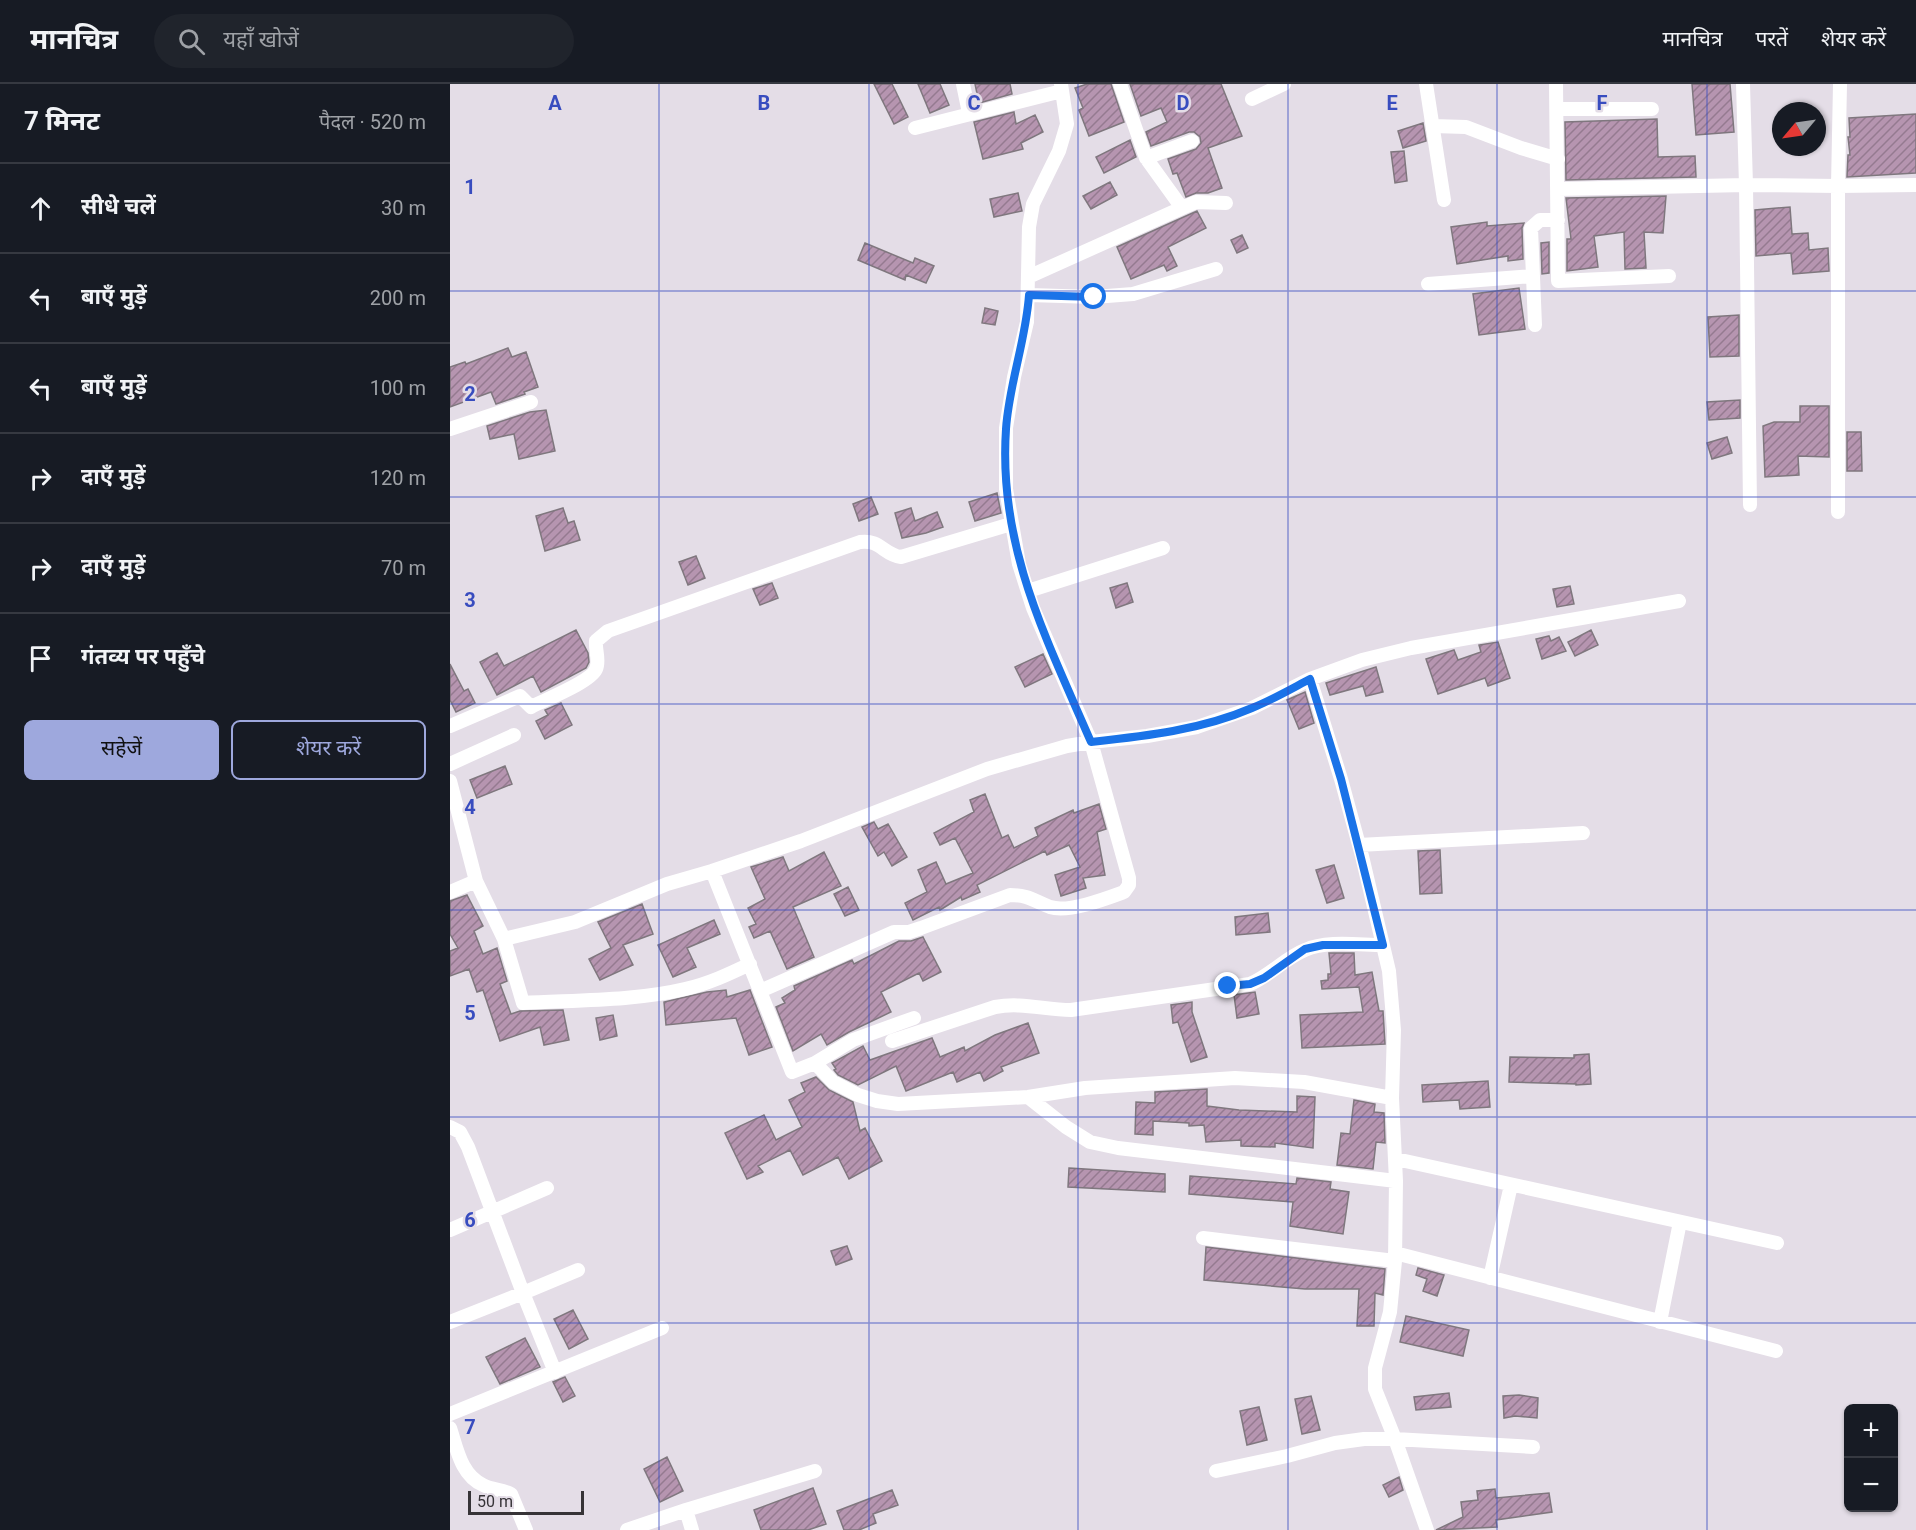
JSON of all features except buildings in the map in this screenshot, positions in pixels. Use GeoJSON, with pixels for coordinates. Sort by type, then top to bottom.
{"type":"FeatureCollection","features":[{"type":"Feature","properties":{"kind":"street"},"geometry":{"type":"LineString","coordinates":[[963,84],[969,113]]}},
{"type":"Feature","properties":{"kind":"street"},"geometry":{"type":"LineString","coordinates":[[1120,84],[1146,158],[1182,208]]}},
{"type":"Feature","properties":{"kind":"street"},"geometry":{"type":"LineString","coordinates":[[1252,99],[1284,84]]}},
{"type":"Feature","properties":{"kind":"street"},"geometry":{"type":"LineString","coordinates":[[1426,84],[1444,200]]}},
{"type":"Feature","properties":{"kind":"street"},"geometry":{"type":"LineString","coordinates":[[1556,84],[1558,281],[1669,276]]}},
{"type":"Feature","properties":{"kind":"street"},"geometry":{"type":"LineString","coordinates":[[1743,84],[1750,505]]}},
{"type":"Feature","properties":{"kind":"street"},"geometry":{"type":"LineString","coordinates":[[1838,512],[1840,84]]}},
{"type":"Feature","properties":{"kind":"street"},"geometry":{"type":"LineString","coordinates":[[759,991],[894,932],[909,932],[1010,895],[1021,895],[1036,899],[1050,907],[1065,909],[1124,892],[1129,885],[1091,742],[1037,618],[1019,564],[1006,489],[1006,428],[1014,377],[1027,322],[1029,227],[1033,204],[1059,151],[1067,124],[1061,87],[915,128]]}},
{"type":"Feature","properties":{"kind":"street"},"geometry":{"type":"LineString","coordinates":[[1557,109],[1652,109]]}},
{"type":"Feature","properties":{"kind":"street"},"geometry":{"type":"LineString","coordinates":[[1433,126],[1466,127],[1558,159]]}},
{"type":"Feature","properties":{"kind":"street"},"geometry":{"type":"LineString","coordinates":[[1146,158],[1192,141]]}},
{"type":"Feature","properties":{"kind":"street"},"geometry":{"type":"LineString","coordinates":[[1558,189],[1746,185],[1916,185]]}},
{"type":"Feature","properties":{"kind":"street"},"geometry":{"type":"LineString","coordinates":[[1028,277],[1196,202],[1226,203]]}},
{"type":"Feature","properties":{"kind":"street"},"geometry":{"type":"LineString","coordinates":[[1535,325],[1531,228],[1540,220],[1558,220]]}},
{"type":"Feature","properties":{"kind":"street"},"geometry":{"type":"LineString","coordinates":[[1029,295],[1094,297],[1133,294],[1216,269]]}},
{"type":"Feature","properties":{"kind":"street"},"geometry":{"type":"LineString","coordinates":[[1428,285],[1533,276]]}},
{"type":"Feature","properties":{"kind":"street"},"geometry":{"type":"LineString","coordinates":[[450,429],[531,402]]}},
{"type":"Feature","properties":{"kind":"street"},"geometry":{"type":"LineString","coordinates":[[450,726],[520,696],[531,707],[584,680],[597,668],[596,641],[608,631],[860,542],[869,541],[894,556],[901,557],[1011,524]]}},
{"type":"Feature","properties":{"kind":"street"},"geometry":{"type":"LineString","coordinates":[[1028,591],[1163,548]]}},
{"type":"Feature","properties":{"kind":"street"},"geometry":{"type":"LineString","coordinates":[[504,939],[575,922],[667,884],[801,841],[987,769],[1067,746],[1147,736],[1197,726],[1252,708],[1310,679],[1362,660],[1411,648],[1679,601]]}},
{"type":"Feature","properties":{"kind":"street"},"geometry":{"type":"LineString","coordinates":[[1310,679],[1359,845],[1389,971],[1394,1030],[1392,1098],[1396,1160],[1395,1257],[1390,1312],[1375,1368],[1375,1389],[1427,1530]]}},
{"type":"Feature","properties":{"kind":"street"},"geometry":{"type":"LineString","coordinates":[[450,764],[514,735]]}},
{"type":"Feature","properties":{"kind":"street"},"geometry":{"type":"LineString","coordinates":[[450,782],[476,881],[504,939],[523,1003],[646,995],[684,989],[713,981],[750,964]]}},
{"type":"Feature","properties":{"kind":"street"},"geometry":{"type":"LineString","coordinates":[[1359,845],[1583,833]]}},
{"type":"Feature","properties":{"kind":"street"},"geometry":{"type":"LineString","coordinates":[[712,871],[792,1072],[815,1063],[853,1040],[914,1018]]}},
{"type":"Feature","properties":{"kind":"street"},"geometry":{"type":"LineString","coordinates":[[450,892],[476,881]]}},
{"type":"Feature","properties":{"kind":"street"},"geometry":{"type":"LineString","coordinates":[[892,1041],[996,1007],[1012,1004],[1049,1010],[1071,1010],[1250,984],[1264,978],[1305,949],[1323,945],[1383,945]]}},
{"type":"Feature","properties":{"kind":"street"},"geometry":{"type":"LineString","coordinates":[[815,1063],[833,1082],[858,1095],[898,1104],[1028,1097],[1118,1085],[1235,1078],[1304,1082],[1392,1098]]}},
{"type":"Feature","properties":{"kind":"street"},"geometry":{"type":"LineString","coordinates":[[1028,1097],[1066,1127],[1090,1142],[1118,1148],[1396,1181]]}},
{"type":"Feature","properties":{"kind":"street"},"geometry":{"type":"LineString","coordinates":[[450,1126],[460,1132],[468,1147],[522,1293],[555,1372]]}},
{"type":"Feature","properties":{"kind":"street"},"geometry":{"type":"LineString","coordinates":[[1396,1160],[1777,1243]]}},
{"type":"Feature","properties":{"kind":"street"},"geometry":{"type":"LineString","coordinates":[[1490,1278],[1511,1185]]}},
{"type":"Feature","properties":{"kind":"street"},"geometry":{"type":"LineString","coordinates":[[450,1230],[547,1188]]}},
{"type":"Feature","properties":{"kind":"street"},"geometry":{"type":"LineString","coordinates":[[1660,1322],[1680,1222]]}},
{"type":"Feature","properties":{"kind":"street"},"geometry":{"type":"LineString","coordinates":[[1203,1238],[1395,1257],[1490,1278],[1776,1352]]}},
{"type":"Feature","properties":{"kind":"street"},"geometry":{"type":"LineString","coordinates":[[450,1322],[578,1270]]}},
{"type":"Feature","properties":{"kind":"street"},"geometry":{"type":"LineString","coordinates":[[450,1414],[662,1328]]}},
{"type":"Feature","properties":{"kind":"street"},"geometry":{"type":"LineString","coordinates":[[450,1428],[463,1466],[472,1479],[486,1487],[500,1488],[511,1494],[526,1530]]}},
{"type":"Feature","properties":{"kind":"street"},"geometry":{"type":"LineString","coordinates":[[1216,1471],[1335,1443],[1364,1439],[1533,1447]]}},
{"type":"Feature","properties":{"kind":"street"},"geometry":{"type":"LineString","coordinates":[[627,1530],[815,1471]]}},
{"type":"Feature","properties":{"kind":"street"},"geometry":{"type":"LineString","coordinates":[[686,1510],[692,1530]]}},
{"type":"Feature","properties":{"kind":"route"},"geometry":{"type":"LineString","coordinates":[[1094,297],[1029,295],[1027,322],[1014,377],[1006,428],[1006,489],[1019,564],[1033,608],[1091,742],[1147,736],[1197,726],[1252,708],[1310,679],[1341,779],[1383,945],[1323,945],[1305,949],[1264,978],[1250,984],[1228,986]]}}]}
